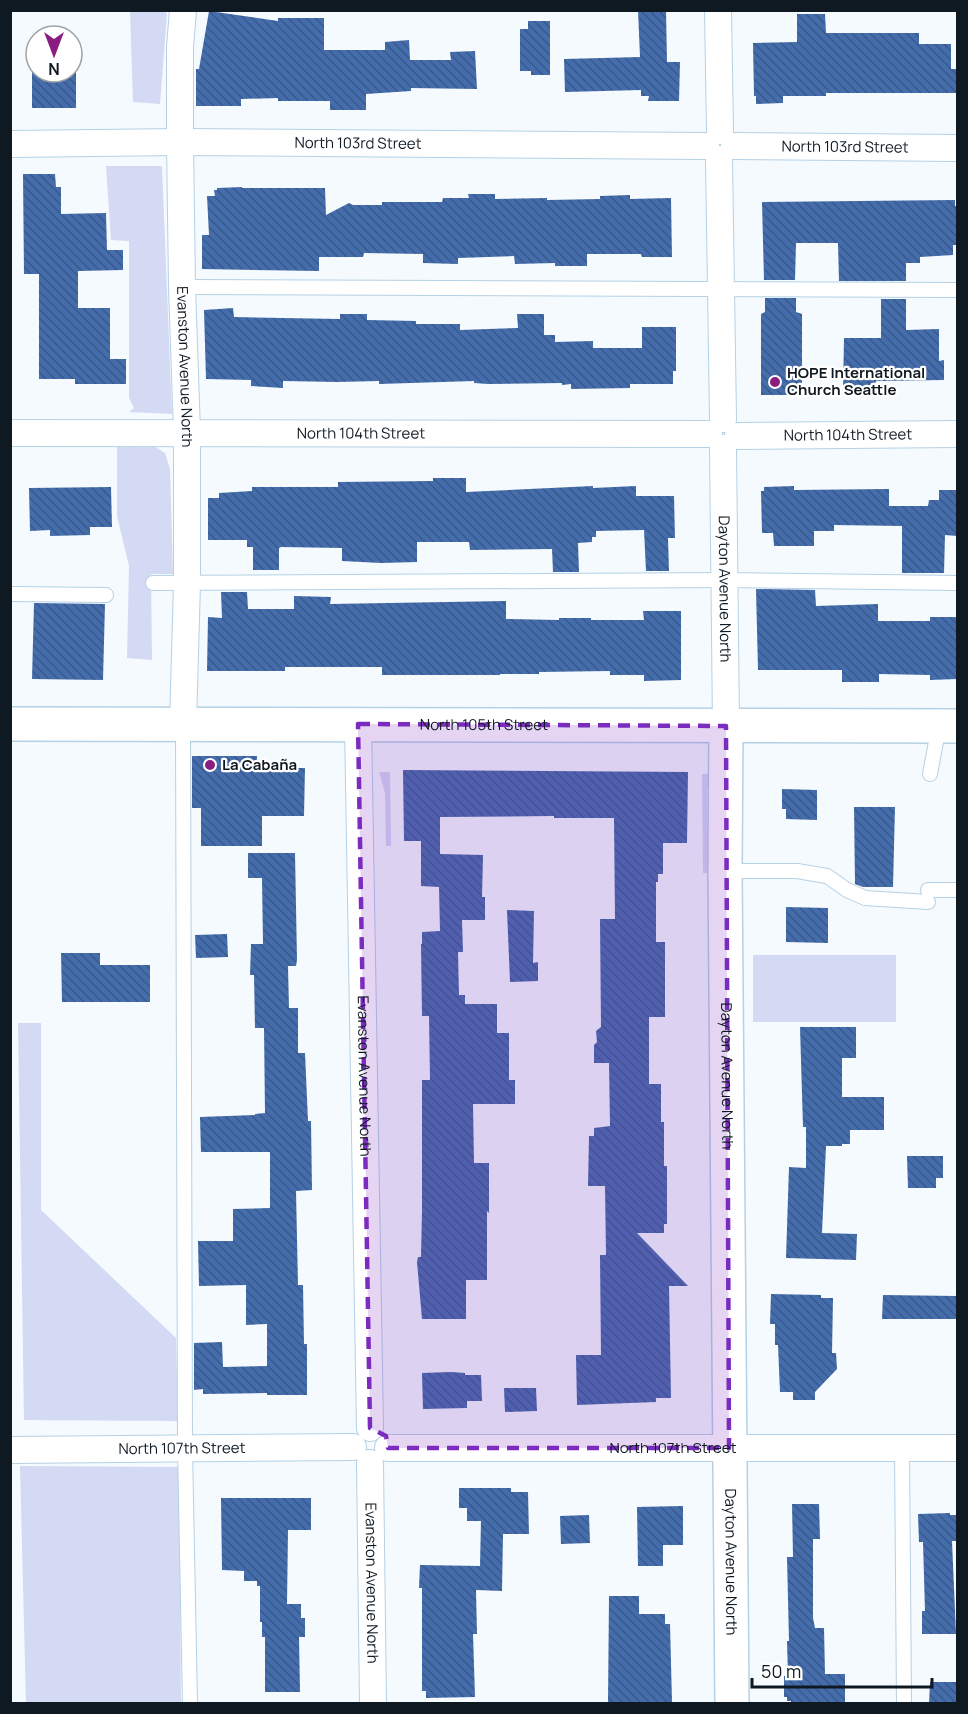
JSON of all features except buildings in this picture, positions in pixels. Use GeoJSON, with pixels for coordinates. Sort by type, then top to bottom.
{"type":"FeatureCollection","features":[{"type":"Feature","properties":{"kind":"street","name":"Evanston Avenue North"},"geometry":{"type":"LineString","coordinates":[[183,10],[180,47],[180,142],[187,432],[187,583],[183,724]]}},
{"type":"Feature","properties":{"kind":"street","name":"Dayton Avenue North"},"geometry":{"type":"LineString","coordinates":[[718,10],[726,726],[725,871],[732,1704]]}},
{"type":"Feature","properties":{"kind":"street","name":"North 103rd Street"},"geometry":{"type":"LineString","coordinates":[[10,144],[180,142],[957,148]]}},
{"type":"Feature","properties":{"kind":"street","name":"North 104th Street"},"geometry":{"type":"LineString","coordinates":[[12,434],[187,432],[957,434]]}},
{"type":"Feature","properties":{"kind":"street","name":"North 105th Street"},"geometry":{"type":"LineString","coordinates":[[10,724],[948,726]]}},
{"type":"Feature","properties":{"kind":"street","name":"Evanston Avenue North"},"geometry":{"type":"LineString","coordinates":[[358,724],[370,1428],[386,1436],[371,1453],[373,1704]]}},
{"type":"Feature","properties":{"kind":"street","name":"North 107th Street"},"geometry":{"type":"LineString","coordinates":[[10,1450],[185,1448],[371,1453],[729,1448],[957,1448]]}},
{"type":"Feature","properties":{"kind":"lane"},"geometry":{"type":"LineString","coordinates":[[182,287],[957,290]]}},
{"type":"Feature","properties":{"kind":"lane"},"geometry":{"type":"LineString","coordinates":[[153,583],[724,580],[957,583]]}},
{"type":"Feature","properties":{"kind":"lane"},"geometry":{"type":"LineString","coordinates":[[10,594],[106,595]]}},
{"type":"Feature","properties":{"kind":"lane"},"geometry":{"type":"LineString","coordinates":[[183,724],[185,1448],[190,1704]]}},
{"type":"Feature","properties":{"kind":"lane"},"geometry":{"type":"LineString","coordinates":[[930,774],[948,726]]}},
{"type":"Feature","properties":{"kind":"lane"},"geometry":{"type":"LineString","coordinates":[[725,871],[797,871],[827,876],[847,890],[865,898],[928,896],[957,890]]}},
{"type":"Feature","properties":{"kind":"lane"},"geometry":{"type":"LineString","coordinates":[[902,1448],[904,1704]]}},
{"type":"Feature","properties":{"kind":"highlighted area"},"geometry":{"type":"Polygon","coordinates":[[[358,724],[726,726],[729,1448],[388,1448],[386,1436],[370,1428],[358,724]]]}},
{"type":"Feature","properties":{"kind":"shaded area"},"geometry":{"type":"Polygon","coordinates":[[[130,11],[165,11],[167,14],[160,104],[133,102],[130,11]]]}},
{"type":"Feature","properties":{"kind":"shaded area"},"geometry":{"type":"Polygon","coordinates":[[[106,166],[162,166],[172,414],[129,412],[134,408],[129,398],[129,241],[111,240],[106,166]]]}},
{"type":"Feature","properties":{"kind":"shaded area"},"geometry":{"type":"Polygon","coordinates":[[[154,446],[165,453],[170,469],[173,574],[151,574],[152,660],[127,658],[129,566],[117,516],[117,447],[154,446]]]}},
{"type":"Feature","properties":{"kind":"shaded area"},"geometry":{"type":"Polygon","coordinates":[[[379,772],[390,772],[391,846],[386,846],[385,793],[379,772]]]}},
{"type":"Feature","properties":{"kind":"shaded area"},"geometry":{"type":"Polygon","coordinates":[[[702,774],[712,774],[707,791],[708,873],[703,873],[702,774]]]}},
{"type":"Feature","properties":{"kind":"shaded area"},"geometry":{"type":"Polygon","coordinates":[[[753,955],[896,955],[896,1022],[753,1022],[753,955]]]}},
{"type":"Feature","properties":{"kind":"shaded area"},"geometry":{"type":"Polygon","coordinates":[[[18,1023],[41,1023],[41,1210],[176,1338],[178,1421],[24,1420],[18,1023]]]}},
{"type":"Feature","properties":{"kind":"shaded area"},"geometry":{"type":"Polygon","coordinates":[[[20,1466],[179,1467],[181,1703],[26,1703],[20,1466]]]}},
{"type":"Feature","properties":{"kind":"place","name":"HOPE International Church Seattle"},"geometry":{"type":"Point","coordinates":[775,382]}},
{"type":"Feature","properties":{"kind":"place","name":"La Cabaña"},"geometry":{"type":"Point","coordinates":[210,765]}}]}
